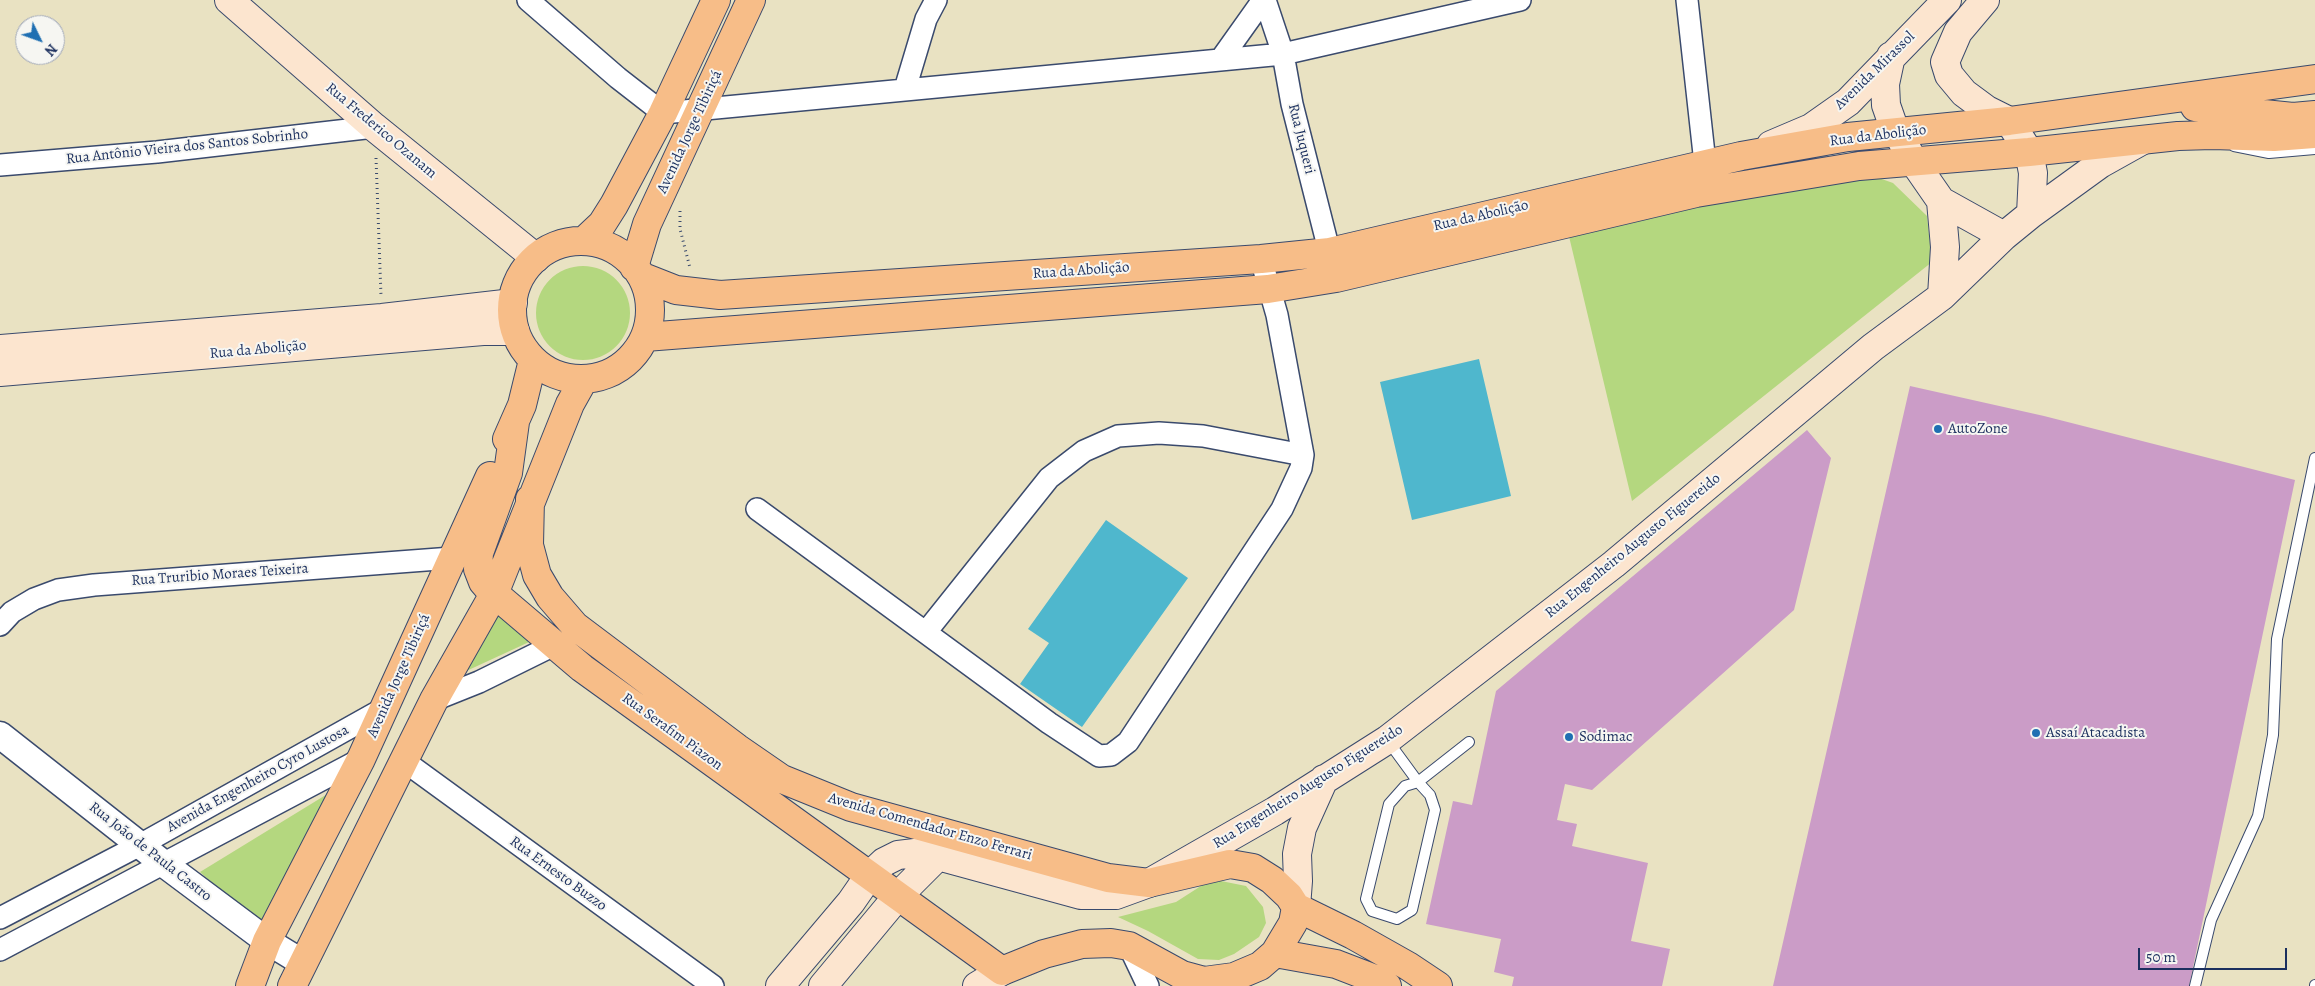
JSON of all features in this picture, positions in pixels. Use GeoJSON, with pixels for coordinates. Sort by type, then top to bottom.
{"type":"FeatureCollection","features":[{"type":"Feature","properties":{"kind":"main road","name":"Rua Frederico Ozanam"},"geometry":{"type":"LineString","coordinates":[[228,0],[374,127],[536,258]]}},
{"type":"Feature","properties":{"kind":"main road"},"geometry":{"type":"LineString","coordinates":[[585,240],[602,224],[614,205],[663,113],[716,0]]}},
{"type":"Feature","properties":{"kind":"main road","name":"Avenida Jorge Tibiriçá"},"geometry":{"type":"LineString","coordinates":[[639,272],[646,224],[751,0]]}},
{"type":"Feature","properties":{"kind":"main road","name":"Avenida Mirassol"},"geometry":{"type":"LineString","coordinates":[[1741,156],[1811,128],[1848,102],[1947,0]]}},
{"type":"Feature","properties":{"kind":"main road"},"geometry":{"type":"LineString","coordinates":[[1985,0],[1958,32],[1945,62],[1949,74],[1964,93],[2009,122],[2029,152],[2032,173],[2031,214]]}},
{"type":"Feature","properties":{"kind":"main road"},"geometry":{"type":"LineString","coordinates":[[1892,56],[1885,84],[1886,105],[1897,133],[1914,162],[1941,201],[2004,236]]}},
{"type":"Feature","properties":{"kind":"main road","name":"Rua da Abolição"},"geometry":{"type":"LineString","coordinates":[[639,272],[676,290],[720,295],[1261,260],[1330,252],[1704,163],[1741,156],[1848,138],[2009,122],[2315,79]]}},
{"type":"Feature","properties":{"kind":"main road"},"geometry":{"type":"LineString","coordinates":[[2053,115],[2071,119],[2142,110],[2200,107],[2293,117],[2315,115]]}},
{"type":"Feature","properties":{"kind":"main road","name":"Rua da Abolição"},"geometry":{"type":"LineString","coordinates":[[645,337],[1268,289],[1336,278],[1696,193],[1859,166],[2214,134],[2274,137],[2315,134]]}},
{"type":"Feature","properties":{"kind":"main road","name":"Rua Engenheiro Augusto Figuereido"},"geometry":{"type":"LineString","coordinates":[[780,986],[851,902],[869,876],[884,862],[898,855],[915,853],[938,856],[1081,894],[1116,895],[1149,883],[1222,842],[1387,740],[1614,564],[1873,347],[1942,296],[2004,236],[2031,214],[2100,164],[2142,140]]}},
{"type":"Feature","properties":{"kind":"main road"},"geometry":{"type":"LineString","coordinates":[[1941,201],[1945,247],[1942,296]]}},
{"type":"Feature","properties":{"kind":"main road"},"geometry":{"type":"LineString","coordinates":[[585,240],[606,245],[625,256],[639,272],[648,291],[650,311],[645,337],[637,350],[623,365],[604,375],[584,379],[565,378],[548,371],[533,360],[522,347],[516,331],[513,302],[519,279],[536,258],[564,243],[585,240]]}},
{"type":"Feature","properties":{"kind":"main road","name":"Rua da Abolição"},"geometry":{"type":"LineString","coordinates":[[0,349],[382,318],[513,302]]}},
{"type":"Feature","properties":{"kind":"main road","name":"Rua da Abolição"},"geometry":{"type":"LineString","coordinates":[[0,372],[483,331],[516,331]]}},
{"type":"Feature","properties":{"kind":"main road","name":"Avenida Jorge Tibiriçá"},"geometry":{"type":"LineString","coordinates":[[250,986],[268,941],[361,759],[515,422],[529,383],[533,360]]}},
{"type":"Feature","properties":{"kind":"main road"},"geometry":{"type":"LineString","coordinates":[[298,974],[434,700],[494,594],[530,499],[570,404],[584,379]]}},
{"type":"Feature","properties":{"kind":"main road","name":"Rua Serafim Piazon"},"geometry":{"type":"LineString","coordinates":[[515,422],[508,473],[479,553],[478,569],[483,582],[494,594],[554,645],[897,897],[1002,971]]}},
{"type":"Feature","properties":{"kind":"main road","name":"Avenida Comendador Enzo Ferrari"},"geometry":{"type":"LineString","coordinates":[[530,499],[529,545],[537,575],[550,597],[575,626],[737,748],[782,779],[860,810],[1108,878],[1149,883],[1230,864],[1253,868],[1272,880],[1289,896],[1296,906],[1361,940],[1438,986]]}},
{"type":"Feature","properties":{"kind":"main road"},"geometry":{"type":"LineString","coordinates":[[977,986],[1002,971],[1044,954],[1082,944],[1111,943],[1129,946],[1182,975],[1204,981],[1228,982],[1260,966],[1275,953],[1293,923],[1298,881],[1297,854],[1302,828],[1324,779]]}},
{"type":"Feature","properties":{"kind":"main road"},"geometry":{"type":"LineString","coordinates":[[823,986],[897,897],[938,856]]}},
{"type":"Feature","properties":{"kind":"main road"},"geometry":{"type":"LineString","coordinates":[[1275,953],[1336,964],[1375,979],[1387,986]]}},
{"type":"Feature","properties":{"kind":"street"},"geometry":{"type":"LineString","coordinates":[[528,0],[618,78],[663,113],[1283,54],[1520,0]]}},
{"type":"Feature","properties":{"kind":"street"},"geometry":{"type":"LineString","coordinates":[[905,89],[926,18],[936,0]]}},
{"type":"Feature","properties":{"kind":"street"},"geometry":{"type":"LineString","coordinates":[[1221,60],[1264,0]]}},
{"type":"Feature","properties":{"kind":"street","name":"Rua Juqueri"},"geometry":{"type":"LineString","coordinates":[[1264,0],[1283,54],[1292,104],[1336,278]]}},
{"type":"Feature","properties":{"kind":"street"},"geometry":{"type":"LineString","coordinates":[[1687,0],[1704,163]]}},
{"type":"Feature","properties":{"kind":"street","name":"Rua Antônio Vieira dos Santos Sobrinho"},"geometry":{"type":"LineString","coordinates":[[0,165],[157,152],[374,127]]}},
{"type":"Feature","properties":{"kind":"street"},"geometry":{"type":"LineString","coordinates":[[757,510],[1090,751],[1099,756],[1111,755],[1128,742],[1282,509],[1301,468],[1303,455],[1277,315],[1261,260]]}},
{"type":"Feature","properties":{"kind":"street"},"geometry":{"type":"LineString","coordinates":[[926,632],[1049,478],[1084,451],[1118,436],[1159,433],[1203,436],[1303,455]]}},
{"type":"Feature","properties":{"kind":"street","name":"Rua Truribio Moraes Teixeira"},"geometry":{"type":"LineString","coordinates":[[0,625],[12,612],[34,599],[67,589],[94,585],[452,558]]}},
{"type":"Feature","properties":{"kind":"street"},"geometry":{"type":"LineString","coordinates":[[434,700],[479,682],[554,645]]}},
{"type":"Feature","properties":{"kind":"street","name":"Avenida Engenheiro Cyro Lustosa"},"geometry":{"type":"LineString","coordinates":[[0,918],[140,845],[383,709]]}},
{"type":"Feature","properties":{"kind":"street","name":"Rua João de Paula Castro"},"geometry":{"type":"LineString","coordinates":[[0,736],[164,864],[268,941],[298,974]]}},
{"type":"Feature","properties":{"kind":"street","name":"Avenida Engenheiro Cyro Lustosa"},"geometry":{"type":"LineString","coordinates":[[0,950],[361,759]]}},
{"type":"Feature","properties":{"kind":"street","name":"Rua Ernesto Buzzo"},"geometry":{"type":"LineString","coordinates":[[404,761],[713,986]]}},
{"type":"Feature","properties":{"kind":"street"},"geometry":{"type":"LineString","coordinates":[[1129,946],[1148,986]]}},
{"type":"Feature","properties":{"kind":"lane"},"geometry":{"type":"LineString","coordinates":[[2214,134],[2229,145],[2250,151],[2270,153],[2315,149]]}},
{"type":"Feature","properties":{"kind":"lane"},"geometry":{"type":"LineString","coordinates":[[2195,986],[2211,920],[2258,816],[2273,735],[2277,639],[2315,458]]}},
{"type":"Feature","properties":{"kind":"lane"},"geometry":{"type":"LineString","coordinates":[[1387,740],[1418,782],[1430,794],[1435,810],[1412,910],[1397,919],[1372,911],[1366,899],[1389,804],[1405,786],[1418,782],[1469,742]]}},
{"type":"Feature","properties":{"kind":"path"},"geometry":{"type":"LineString","coordinates":[[374,127],[382,318]]}},
{"type":"Feature","properties":{"kind":"path"},"geometry":{"type":"LineString","coordinates":[[680,203],[680,229],[695,293]]}},
{"type":"Feature","properties":{"kind":"green space"},"geometry":{"type":"Polygon","coordinates":[[[1859,171],[1893,183],[1927,216],[1932,262],[1632,501],[1567,228],[1859,171]]]}},
{"type":"Feature","properties":{"kind":"green space"},"geometry":{"type":"Polygon","coordinates":[[[583,266],[601,270],[616,280],[626,295],[630,313],[626,331],[616,346],[601,356],[583,360],[565,356],[550,346],[540,331],[536,313],[540,295],[550,280],[565,270],[583,266]]]}},
{"type":"Feature","properties":{"kind":"green space"},"geometry":{"type":"Polygon","coordinates":[[[501,606],[540,637],[462,673],[501,606]]]}},
{"type":"Feature","properties":{"kind":"green space"},"geometry":{"type":"Polygon","coordinates":[[[329,793],[261,928],[200,872],[329,793]]]}},
{"type":"Feature","properties":{"kind":"green space"},"geometry":{"type":"Polygon","coordinates":[[[1221,881],[1246,886],[1263,907],[1266,923],[1259,937],[1234,954],[1219,960],[1198,959],[1148,931],[1118,917],[1176,902],[1204,884],[1221,881]]]}},
{"type":"Feature","properties":{"kind":"water"},"geometry":{"type":"Polygon","coordinates":[[[1479,359],[1511,496],[1412,520],[1380,382],[1479,359]]]}},
{"type":"Feature","properties":{"kind":"water"},"geometry":{"type":"Polygon","coordinates":[[[1106,520],[1188,578],[1082,727],[1020,684],[1049,643],[1028,629],[1106,520]]]}},
{"type":"Feature","properties":{"kind":"building","name":"Assaí Atacadista"},"geometry":{"type":"Polygon","coordinates":[[[1910,386],[2044,416],[2295,480],[2189,986],[1773,986],[1910,386]]]}},
{"type":"Feature","properties":{"kind":"building","name":"Sodimac"},"geometry":{"type":"Polygon","coordinates":[[[1807,430],[1831,458],[1794,610],[1592,790],[1565,784],[1557,820],[1577,824],[1572,846],[1648,863],[1631,941],[1670,949],[1662,986],[1512,986],[1514,977],[1494,972],[1501,939],[1426,924],[1453,801],[1472,805],[1496,691],[1807,430]]]}},
{"type":"Feature","properties":{"kind":"place","name":"AutoZone"},"geometry":{"type":"Point","coordinates":[1938,429]}},
{"type":"Feature","properties":{"kind":"place","name":"Assaí Atacadista"},"geometry":{"type":"Point","coordinates":[2036,733]}},
{"type":"Feature","properties":{"kind":"place","name":"Sodimac"},"geometry":{"type":"Point","coordinates":[1569,737]}}]}
